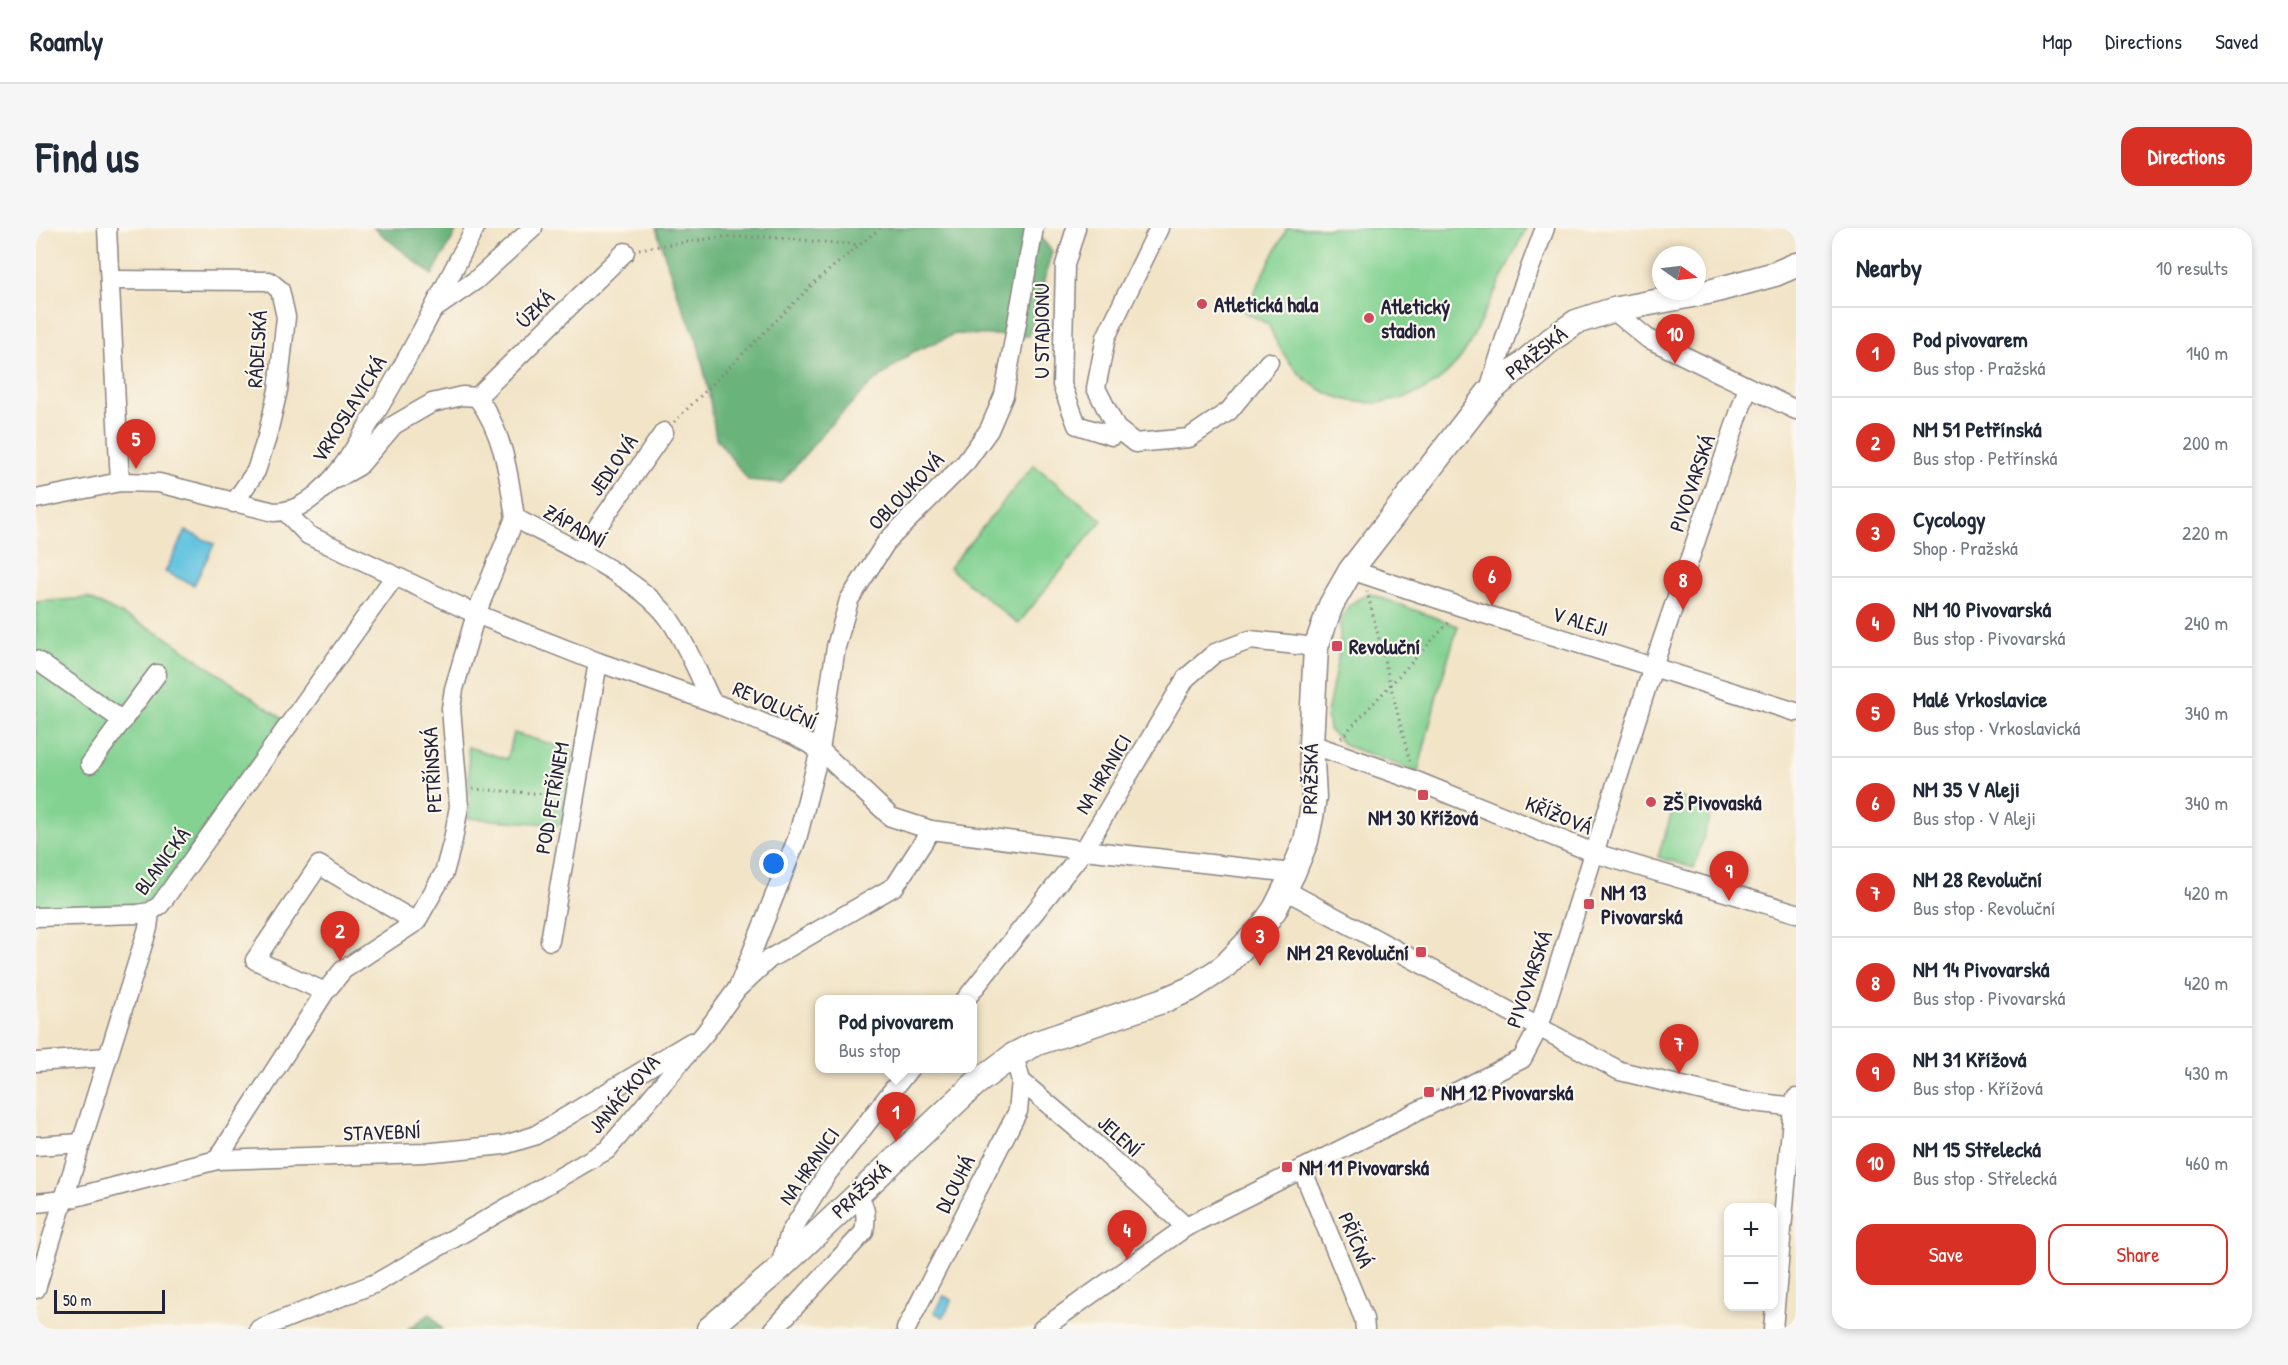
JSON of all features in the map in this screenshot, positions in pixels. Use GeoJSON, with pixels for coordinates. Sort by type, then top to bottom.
{"type":"FeatureCollection","features":[{"type":"Feature","properties":{"kind":"main road","name":"PRAŽSKÁ"},"geometry":{"type":"LineString","coordinates":[[709,1329],[779,1269],[975,1083],[1014,1054],[1037,1043],[1162,1001],[1199,984],[1224,967],[1248,945],[1263,926],[1289,882],[1306,841],[1314,797],[1311,744],[1316,646],[1331,605],[1357,573],[1488,393],[1552,339],[1576,322],[1613,310],[1713,291],[1775,274],[1796,265]]}},
{"type":"Feature","properties":{"kind":"street"},"geometry":{"type":"LineString","coordinates":[[107,228],[120,482]]}},
{"type":"Feature","properties":{"kind":"street","name":"VRKOSLAVICKÁ"},"geometry":{"type":"LineString","coordinates":[[286,512],[308,501],[326,484],[355,448],[392,387],[475,228]]}},
{"type":"Feature","properties":{"kind":"street","name":"VRKOSLAVICKÁ"},"geometry":{"type":"LineString","coordinates":[[432,310],[476,280],[533,228]]}},
{"type":"Feature","properties":{"kind":"street","name":"OBLOUKOVÁ"},"geometry":{"type":"LineString","coordinates":[[737,989],[797,839],[820,750],[836,647],[849,600],[886,541],[966,462],[989,430],[1004,395],[1034,228]]}},
{"type":"Feature","properties":{"kind":"street","name":"U STADIONU"},"geometry":{"type":"LineString","coordinates":[[1076,228],[1065,265],[1062,385],[1077,425],[1112,436],[1116,428]]}},
{"type":"Feature","properties":{"kind":"street"},"geometry":{"type":"LineString","coordinates":[[1159,228],[1106,337],[1096,388],[1116,428],[1135,443],[1188,438],[1229,411],[1269,362]]}},
{"type":"Feature","properties":{"kind":"street"},"geometry":{"type":"LineString","coordinates":[[1488,393],[1512,316],[1545,228]]}},
{"type":"Feature","properties":{"kind":"street","name":"ÚZKÁ"},"geometry":{"type":"LineString","coordinates":[[477,397],[625,252]]}},
{"type":"Feature","properties":{"kind":"street","name":"RÁDELSKÁ"},"geometry":{"type":"LineString","coordinates":[[111,280],[269,281],[280,290],[286,317],[276,399],[256,471],[234,503]]}},
{"type":"Feature","properties":{"kind":"street"},"geometry":{"type":"LineString","coordinates":[[1613,310],[1647,338],[1796,410]]}},
{"type":"Feature","properties":{"kind":"street","name":"PIVOVARSKÁ"},"geometry":{"type":"LineString","coordinates":[[1042,1329],[1186,1227],[1522,1059],[1539,1027],[1653,667],[1748,387]]}},
{"type":"Feature","properties":{"kind":"street"},"geometry":{"type":"LineString","coordinates":[[326,484],[359,466],[394,425],[432,403],[462,396],[477,397]]}},
{"type":"Feature","properties":{"kind":"street","name":"ZÁPADNÍ"},"geometry":{"type":"LineString","coordinates":[[477,397],[489,412],[506,458],[515,518],[648,595],[672,622],[712,702]]}},
{"type":"Feature","properties":{"kind":"street","name":"JEDLOVÁ"},"geometry":{"type":"LineString","coordinates":[[579,553],[664,432]]}},
{"type":"Feature","properties":{"kind":"street"},"geometry":{"type":"LineString","coordinates":[[36,499],[120,482],[159,483],[234,503],[274,512],[286,512]]}},
{"type":"Feature","properties":{"kind":"street","name":"REVOLUČNÍ"},"geometry":{"type":"LineString","coordinates":[[286,512],[308,534],[476,614],[598,662],[712,702],[795,736],[820,750],[891,817],[931,830],[1084,850],[1289,882],[1539,1027],[1620,1071],[1744,1101],[1795,1104]]}},
{"type":"Feature","properties":{"kind":"street","name":"PETŘÍNSKÁ"},"geometry":{"type":"LineString","coordinates":[[217,1160],[325,992],[343,970],[417,922],[436,889],[449,856],[457,824],[459,788],[451,708],[454,689],[476,614],[515,518]]}},
{"type":"Feature","properties":{"kind":"street","name":"V ALEJI"},"geometry":{"type":"LineString","coordinates":[[1357,573],[1796,711]]}},
{"type":"Feature","properties":{"kind":"street","name":"BLANICKÁ"},"geometry":{"type":"LineString","coordinates":[[36,1289],[148,928],[150,912],[160,904],[395,576]]}},
{"type":"Feature","properties":{"kind":"street","name":"NA HRANICI"},"geometry":{"type":"LineString","coordinates":[[968,995],[1084,850],[1186,678],[1215,653],[1250,640],[1316,646]]}},
{"type":"Feature","properties":{"kind":"street"},"geometry":{"type":"LineString","coordinates":[[36,660],[123,721]]}},
{"type":"Feature","properties":{"kind":"street","name":"POD PETŘÍNEM"},"geometry":{"type":"LineString","coordinates":[[550,941],[598,662]]}},
{"type":"Feature","properties":{"kind":"street"},"geometry":{"type":"LineString","coordinates":[[90,764],[157,674]]}},
{"type":"Feature","properties":{"kind":"street","name":"KŘÍŽOVÁ"},"geometry":{"type":"LineString","coordinates":[[1311,744],[1414,780],[1594,853],[1796,913]]}},
{"type":"Feature","properties":{"kind":"street","name":"JANÁČKOVA"},"geometry":{"type":"LineString","coordinates":[[259,1329],[376,1283],[607,1150],[705,1033],[737,989],[769,959],[896,886],[931,830]]}},
{"type":"Feature","properties":{"kind":"street"},"geometry":{"type":"LineString","coordinates":[[325,992],[255,960],[319,865],[417,922]]}},
{"type":"Feature","properties":{"kind":"street"},"geometry":{"type":"LineString","coordinates":[[36,917],[150,912]]}},
{"type":"Feature","properties":{"kind":"street","name":"STAVEBNÍ"},"geometry":{"type":"LineString","coordinates":[[36,1203],[64,1200],[217,1160],[423,1153],[504,1145],[534,1136],[705,1033]]}},
{"type":"Feature","properties":{"kind":"street","name":"DLOUHÁ"},"geometry":{"type":"LineString","coordinates":[[906,1329],[1018,1111],[1021,1081],[1014,1054]]}},
{"type":"Feature","properties":{"kind":"street"},"geometry":{"type":"LineString","coordinates":[[36,1062],[107,1057]]}},
{"type":"Feature","properties":{"kind":"street","name":"NA HRANICI"},"geometry":{"type":"LineString","coordinates":[[779,1269],[790,1233],[827,1174],[906,1073]]}},
{"type":"Feature","properties":{"kind":"street","name":"JELENÍ"},"geometry":{"type":"LineString","coordinates":[[1021,1081],[1094,1143],[1186,1227]]}},
{"type":"Feature","properties":{"kind":"street"},"geometry":{"type":"LineString","coordinates":[[1773,1329],[1795,1104]]}},
{"type":"Feature","properties":{"kind":"street"},"geometry":{"type":"LineString","coordinates":[[36,1146],[81,1143]]}},
{"type":"Feature","properties":{"kind":"street","name":"PŘÍČNÁ"},"geometry":{"type":"LineString","coordinates":[[1302,1169],[1364,1319],[1365,1329]]}},
{"type":"Feature","properties":{"kind":"street"},"geometry":{"type":"LineString","coordinates":[[774,1329],[864,1232],[866,1218],[864,1206],[857,1194]]}},
{"type":"Feature","properties":{"kind":"path"},"geometry":{"type":"LineString","coordinates":[[664,432],[815,282],[880,228]]}},
{"type":"Feature","properties":{"kind":"path"},"geometry":{"type":"LineString","coordinates":[[625,252],[668,243],[721,237],[766,237],[858,245]]}},
{"type":"Feature","properties":{"kind":"path"},"geometry":{"type":"LineString","coordinates":[[1357,573],[1414,780]]}},
{"type":"Feature","properties":{"kind":"path"},"geometry":{"type":"LineString","coordinates":[[1338,741],[1462,607]]}},
{"type":"Feature","properties":{"kind":"path"},"geometry":{"type":"LineString","coordinates":[[459,788],[547,794],[555,779],[561,780]]}},
{"type":"Feature","properties":{"kind":"green space"},"geometry":{"type":"Polygon","coordinates":[[[374,228],[458,228],[432,275],[374,228]]]}},
{"type":"Feature","properties":{"kind":"green space"},"geometry":{"type":"Polygon","coordinates":[[[656,228],[1026,228],[1033,229],[1052,251],[1029,336],[955,334],[913,352],[870,385],[831,424],[781,483],[748,480],[716,438],[697,340],[677,294],[656,228]]]}},
{"type":"Feature","properties":{"kind":"green space","name":"Atletický stadion"},"geometry":{"type":"Polygon","coordinates":[[[1287,228],[1526,228],[1474,335],[1454,366],[1432,385],[1419,392],[1405,398],[1376,403],[1347,400],[1319,389],[1289,362],[1268,324],[1244,312],[1287,228]]]}},
{"type":"Feature","properties":{"kind":"green space"},"geometry":{"type":"Polygon","coordinates":[[[1034,465],[1102,520],[1018,624],[949,568],[1034,465]]]}},
{"type":"Feature","properties":{"kind":"green space"},"geometry":{"type":"Polygon","coordinates":[[[1368,593],[1458,626],[1437,695],[1418,772],[1344,745],[1329,730],[1327,714],[1340,648],[1340,622],[1349,605],[1368,593]]]}},
{"type":"Feature","properties":{"kind":"green space"},"geometry":{"type":"Polygon","coordinates":[[[88,598],[160,633],[283,719],[156,897],[137,905],[36,907],[36,602],[88,598]]]}},
{"type":"Feature","properties":{"kind":"green space"},"geometry":{"type":"Polygon","coordinates":[[[514,733],[575,751],[562,825],[468,818],[470,798],[468,747],[507,759],[514,733]]]}},
{"type":"Feature","properties":{"kind":"green space"},"geometry":{"type":"Polygon","coordinates":[[[1677,796],[1712,809],[1694,868],[1658,857],[1677,796]]]}},
{"type":"Feature","properties":{"kind":"green space"},"geometry":{"type":"Polygon","coordinates":[[[430,1314],[442,1329],[408,1329],[430,1314]]]}},
{"type":"Feature","properties":{"kind":"water"},"geometry":{"type":"Polygon","coordinates":[[[186,531],[214,544],[194,585],[165,572],[186,531]]]}},
{"type":"Feature","properties":{"kind":"water"},"geometry":{"type":"Polygon","coordinates":[[[944,1296],[952,1300],[943,1317],[934,1312],[944,1296]]]}},
{"type":"Feature","properties":{"kind":"place","name":"Atletická hala"},"geometry":{"type":"Point","coordinates":[1202,304]}},
{"type":"Feature","properties":{"kind":"place","name":"Atletický stadion"},"geometry":{"type":"Point","coordinates":[1369,318]}},
{"type":"Feature","properties":{"kind":"place","name":"NM 15 Střelecká"},"geometry":{"type":"Point","coordinates":[1675,364]}},
{"type":"Feature","properties":{"kind":"place","name":"Malé Vrkoslavice"},"geometry":{"type":"Point","coordinates":[136,469]}},
{"type":"Feature","properties":{"kind":"place","name":"NM 35 V Aleji"},"geometry":{"type":"Point","coordinates":[1492,606]}},
{"type":"Feature","properties":{"kind":"place","name":"NM 14 Pivovarská"},"geometry":{"type":"Point","coordinates":[1683,610]}},
{"type":"Feature","properties":{"kind":"place","name":"Revoluční"},"geometry":{"type":"Point","coordinates":[1337,646]}},
{"type":"Feature","properties":{"kind":"place","name":"NM 30 Křížová"},"geometry":{"type":"Point","coordinates":[1423,795]}},
{"type":"Feature","properties":{"kind":"place","name":"ZŠ Pivovaská"},"geometry":{"type":"Point","coordinates":[1651,802]}},
{"type":"Feature","properties":{"kind":"place","name":"NM 31 Křížová"},"geometry":{"type":"Point","coordinates":[1729,901]}},
{"type":"Feature","properties":{"kind":"place","name":"NM 13 Pivovarská"},"geometry":{"type":"Point","coordinates":[1589,904]}},
{"type":"Feature","properties":{"kind":"place","name":"NM 29 Revoluční"},"geometry":{"type":"Point","coordinates":[1421,952]}},
{"type":"Feature","properties":{"kind":"place","name":"NM 51 Petřínská"},"geometry":{"type":"Point","coordinates":[340,961]}},
{"type":"Feature","properties":{"kind":"place","name":"Cycology"},"geometry":{"type":"Point","coordinates":[1260,966]}},
{"type":"Feature","properties":{"kind":"place","name":"NM 28 Revoluční"},"geometry":{"type":"Point","coordinates":[1679,1074]}},
{"type":"Feature","properties":{"kind":"place","name":"NM 12 Pivovarská"},"geometry":{"type":"Point","coordinates":[1429,1092]}},
{"type":"Feature","properties":{"kind":"place","name":"Pod pivovarem"},"geometry":{"type":"Point","coordinates":[896,1142]}},
{"type":"Feature","properties":{"kind":"place","name":"NM 11 Pivovarská"},"geometry":{"type":"Point","coordinates":[1287,1167]}},
{"type":"Feature","properties":{"kind":"place","name":"NM 10 Pivovarská"},"geometry":{"type":"Point","coordinates":[1127,1260]}}]}
